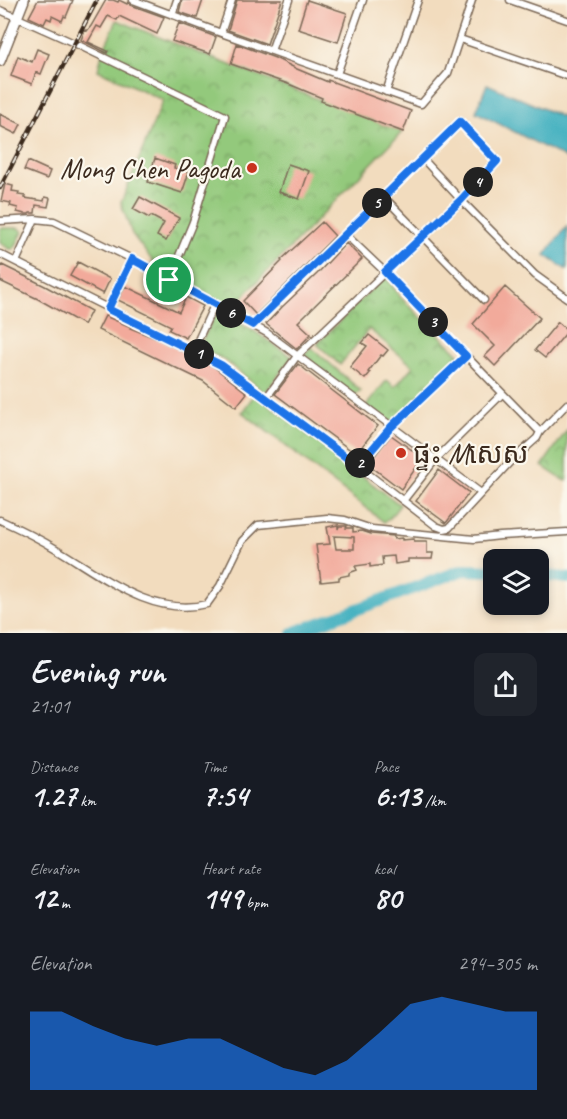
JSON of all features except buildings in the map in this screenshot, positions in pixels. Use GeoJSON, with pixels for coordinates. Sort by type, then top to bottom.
{"type":"FeatureCollection","features":[{"type":"Feature","properties":{"kind":"highway"},"geometry":{"type":"LineString","coordinates":[[0,61],[24,0]]}},
{"type":"Feature","properties":{"kind":"street"},"geometry":{"type":"LineString","coordinates":[[133,0],[421,104],[448,73],[472,0]]}},
{"type":"Feature","properties":{"kind":"street"},"geometry":{"type":"LineString","coordinates":[[172,15],[177,0]]}},
{"type":"Feature","properties":{"kind":"street"},"geometry":{"type":"LineString","coordinates":[[220,33],[232,0]]}},
{"type":"Feature","properties":{"kind":"street"},"geometry":{"type":"LineString","coordinates":[[271,51],[289,0]]}},
{"type":"Feature","properties":{"kind":"street"},"geometry":{"type":"LineString","coordinates":[[337,74],[363,0]]}},
{"type":"Feature","properties":{"kind":"street"},"geometry":{"type":"LineString","coordinates":[[386,92],[418,0]]}},
{"type":"Feature","properties":{"kind":"street"},"geometry":{"type":"LineString","coordinates":[[510,0],[567,20]]}},
{"type":"Feature","properties":{"kind":"street"},"geometry":{"type":"LineString","coordinates":[[0,10],[225,116],[193,222],[169,280]]}},
{"type":"Feature","properties":{"kind":"street"},"geometry":{"type":"LineString","coordinates":[[459,39],[567,76]]}},
{"type":"Feature","properties":{"kind":"street"},"geometry":{"type":"LineString","coordinates":[[253,325],[460,122],[497,161],[461,200],[297,356],[266,398]]}},
{"type":"Feature","properties":{"kind":"street"},"geometry":{"type":"LineString","coordinates":[[423,159],[535,275],[567,298]]}},
{"type":"Feature","properties":{"kind":"street"},"geometry":{"type":"LineString","coordinates":[[384,197],[484,300]]}},
{"type":"Feature","properties":{"kind":"street"},"geometry":{"type":"LineString","coordinates":[[16,262],[35,219]]}},
{"type":"Feature","properties":{"kind":"street"},"geometry":{"type":"LineString","coordinates":[[0,221],[35,219],[54,221],[132,259],[253,325],[267,333],[481,493]]}},
{"type":"Feature","properties":{"kind":"street"},"geometry":{"type":"LineString","coordinates":[[345,234],[385,272],[540,432]]}},
{"type":"Feature","properties":{"kind":"street"},"geometry":{"type":"LineString","coordinates":[[0,254],[221,365],[436,526],[444,529],[452,525],[567,404]]}},
{"type":"Feature","properties":{"kind":"street"},"geometry":{"type":"LineString","coordinates":[[108,309],[132,259]]}},
{"type":"Feature","properties":{"kind":"street"},"geometry":{"type":"LineString","coordinates":[[193,351],[214,305]]}},
{"type":"Feature","properties":{"kind":"street"},"geometry":{"type":"LineString","coordinates":[[358,466],[391,427],[466,356]]}},
{"type":"Feature","properties":{"kind":"street"},"geometry":{"type":"LineString","coordinates":[[403,501],[436,459],[502,394]]}},
{"type":"Feature","properties":{"kind":"street"},"geometry":{"type":"LineString","coordinates":[[0,520],[48,544],[138,596],[162,604],[186,607],[207,604],[220,586],[242,541],[258,525],[327,518],[345,520],[372,529],[474,539],[567,532]]}},
{"type":"Feature","properties":{"kind":"green space","name":"Mong Chen Pagoda"},"geometry":{"type":"Polygon","coordinates":[[[117,20],[402,132],[231,309],[154,263],[132,234],[121,203],[163,100],[98,70],[102,53],[117,20]]]}},
{"type":"Feature","properties":{"kind":"green space"},"geometry":{"type":"Polygon","coordinates":[[[0,228],[19,228],[23,232],[13,249],[9,249],[0,242],[0,228]]]}},
{"type":"Feature","properties":{"kind":"green space"},"geometry":{"type":"Polygon","coordinates":[[[385,276],[401,298],[461,356],[390,425],[365,407],[387,380],[395,387],[413,366],[369,329],[340,365],[317,344],[385,276]]]}},
{"type":"Feature","properties":{"kind":"green space"},"geometry":{"type":"Polygon","coordinates":[[[216,313],[251,329],[292,357],[265,393],[226,361],[199,348],[216,313]]]}},
{"type":"Feature","properties":{"kind":"green space"},"geometry":{"type":"Polygon","coordinates":[[[311,347],[361,391],[353,397],[301,357],[311,347]]]}},
{"type":"Feature","properties":{"kind":"green space"},"geometry":{"type":"Polygon","coordinates":[[[255,394],[400,505],[389,519],[384,522],[242,412],[255,394]]]}},
{"type":"Feature","properties":{"kind":"green space"},"geometry":{"type":"Polygon","coordinates":[[[567,430],[567,481],[542,466],[567,430]]]}},
{"type":"Feature","properties":{"kind":"water"},"geometry":{"type":"Polygon","coordinates":[[[487,84],[567,119],[567,159],[476,112],[487,84]]]}},
{"type":"Feature","properties":{"kind":"water"},"geometry":{"type":"Polygon","coordinates":[[[567,226],[567,270],[545,255],[567,226]]]}},
{"type":"Feature","properties":{"kind":"waterway"},"geometry":{"type":"LineString","coordinates":[[293,633],[463,570],[483,571]]}},
{"type":"Feature","properties":{"kind":"waterway"},"geometry":{"type":"LineString","coordinates":[[549,576],[567,578]]}},
{"type":"Feature","properties":{"kind":"railway"},"geometry":{"type":"LineString","coordinates":[[0,188],[97,0]]}},
{"type":"Feature","properties":{"kind":"place","name":"Mong Chen Pagoda"},"geometry":{"type":"Point","coordinates":[252,168]}},
{"type":"Feature","properties":{"kind":"place","name":"ផ្ទះ Mសេស"},"geometry":{"type":"Point","coordinates":[401,453]}},
{"type":"Feature","properties":{"kind":"route"},"geometry":{"type":"LineString","coordinates":[[460,122],[497,161],[461,200],[385,272],[466,356],[391,427],[358,466],[221,365],[108,309],[132,259],[169,280],[253,325],[460,122]]}}]}
